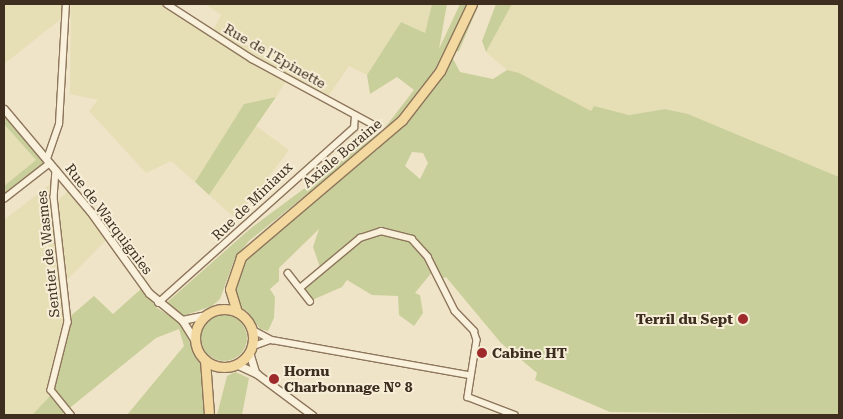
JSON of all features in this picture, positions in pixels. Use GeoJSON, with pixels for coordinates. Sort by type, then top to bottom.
{"type":"FeatureCollection","features":[{"type":"Feature","properties":{"kind":"main road","name":"Axiale Boraine"},"geometry":{"type":"LineString","coordinates":[[218,310],[230,289],[237,264],[248,249],[386,136],[415,105],[450,53],[472,4]]}},
{"type":"Feature","properties":{"kind":"main road"},"geometry":{"type":"LineString","coordinates":[[205,360],[222,367],[236,364],[250,350],[251,329],[237,312],[230,289]]}},
{"type":"Feature","properties":{"kind":"main road"},"geometry":{"type":"LineString","coordinates":[[209,415],[209,385],[205,360],[195,341],[206,315],[218,310],[237,312]]}},
{"type":"Feature","properties":{"kind":"main road"},"geometry":{"type":"LineString","coordinates":[[209,385],[222,367]]}},
{"type":"Feature","properties":{"kind":"street"},"geometry":{"type":"LineString","coordinates":[[4,199],[49,161],[58,124],[66,4]]}},
{"type":"Feature","properties":{"kind":"street","name":"Rue de l'Epinette"},"geometry":{"type":"LineString","coordinates":[[167,4],[252,59],[354,116],[374,125]]}},
{"type":"Feature","properties":{"kind":"street","name":"Rue de Warquignies"},"geometry":{"type":"LineString","coordinates":[[4,109],[49,161],[158,303],[182,320],[195,341]]}},
{"type":"Feature","properties":{"kind":"street","name":"Rue de Miniaux"},"geometry":{"type":"LineString","coordinates":[[158,303],[217,252],[263,205],[354,128],[354,116]]}},
{"type":"Feature","properties":{"kind":"street","name":"Sentier de Wasmes"},"geometry":{"type":"LineString","coordinates":[[56,170],[54,197],[68,322],[51,390],[71,415]]}},
{"type":"Feature","properties":{"kind":"street"},"geometry":{"type":"LineString","coordinates":[[300,288],[360,238],[381,231],[412,239],[428,257],[455,311],[474,330],[477,340],[469,375],[468,397],[515,415]]}},
{"type":"Feature","properties":{"kind":"street"},"geometry":{"type":"LineString","coordinates":[[288,273],[310,301]]}},
{"type":"Feature","properties":{"kind":"street"},"geometry":{"type":"LineString","coordinates":[[182,320],[206,315]]}},
{"type":"Feature","properties":{"kind":"street"},"geometry":{"type":"LineString","coordinates":[[251,329],[272,340],[469,375]]}},
{"type":"Feature","properties":{"kind":"street"},"geometry":{"type":"LineString","coordinates":[[257,374],[250,350],[272,340]]}},
{"type":"Feature","properties":{"kind":"street"},"geometry":{"type":"LineString","coordinates":[[236,364],[257,374],[312,415]]}},
{"type":"Feature","properties":{"kind":"shaded area"},"geometry":{"type":"Polygon","coordinates":[[[4,4],[65,4],[66,15],[4,64],[4,4]]]}},
{"type":"Feature","properties":{"kind":"shaded area"},"geometry":{"type":"Polygon","coordinates":[[[71,4],[179,4],[175,11],[287,80],[276,97],[244,104],[195,182],[171,161],[146,173],[89,111],[98,100],[70,94],[71,4]]]}},
{"type":"Feature","properties":{"kind":"shaded area"},"geometry":{"type":"Polygon","coordinates":[[[205,4],[432,4],[425,33],[401,22],[367,75],[349,66],[327,98],[213,31],[221,15],[205,4]]]}},
{"type":"Feature","properties":{"kind":"shaded area"},"geometry":{"type":"Polygon","coordinates":[[[512,4],[839,4],[839,177],[688,114],[665,109],[629,115],[594,106],[591,111],[507,70],[486,52],[512,4]]]}},
{"type":"Feature","properties":{"kind":"shaded area"},"geometry":{"type":"Polygon","coordinates":[[[4,124],[36,160],[4,186],[4,124]]]}},
{"type":"Feature","properties":{"kind":"shaded area"},"geometry":{"type":"Polygon","coordinates":[[[256,126],[289,150],[237,220],[209,195],[256,126]]]}},
{"type":"Feature","properties":{"kind":"shaded area"},"geometry":{"type":"Polygon","coordinates":[[[49,185],[58,200],[68,191],[109,237],[63,284],[67,319],[49,381],[50,396],[32,415],[4,415],[4,220],[49,185]]]}},
{"type":"Feature","properties":{"kind":"green space"},"geometry":{"type":"Polygon","coordinates":[[[432,4],[447,4],[439,49],[460,4],[479,4],[459,51],[450,53],[460,72],[493,79],[507,70],[519,73],[591,111],[594,106],[629,115],[665,109],[688,114],[839,177],[839,415],[610,412],[535,380],[537,373],[501,343],[446,277],[438,281],[433,271],[415,293],[420,295],[423,313],[414,326],[399,315],[398,296],[372,295],[347,280],[342,287],[310,301],[300,288],[321,270],[313,247],[319,229],[279,268],[279,281],[270,289],[275,297],[274,318],[268,331],[260,329],[247,311],[237,306],[236,287],[245,259],[256,245],[377,150],[389,138],[384,132],[249,241],[235,258],[220,299],[212,306],[180,317],[165,304],[251,228],[383,130],[414,90],[397,77],[370,94],[367,75],[401,22],[425,33],[432,4]],[[412,152],[405,166],[420,179],[428,163],[423,153],[412,152]]]}},
{"type":"Feature","properties":{"kind":"green space"},"geometry":{"type":"Polygon","coordinates":[[[496,4],[512,4],[486,52],[482,41],[496,4]]]}},
{"type":"Feature","properties":{"kind":"green space"},"geometry":{"type":"Polygon","coordinates":[[[276,97],[209,195],[195,182],[244,104],[276,97]]]}},
{"type":"Feature","properties":{"kind":"green space"},"geometry":{"type":"Polygon","coordinates":[[[4,116],[46,164],[4,195],[4,186],[36,160],[4,124],[4,116]]]}},
{"type":"Feature","properties":{"kind":"green space"},"geometry":{"type":"Polygon","coordinates":[[[142,288],[157,308],[178,321],[190,335],[202,367],[206,415],[127,415],[184,346],[179,329],[156,338],[61,415],[32,415],[50,396],[49,381],[67,319],[94,296],[113,314],[142,288]]]}},
{"type":"Feature","properties":{"kind":"green space"},"geometry":{"type":"Polygon","coordinates":[[[219,315],[229,315],[243,325],[247,338],[243,351],[237,357],[229,361],[219,361],[205,351],[201,343],[201,333],[211,319],[219,315]]]}},
{"type":"Feature","properties":{"kind":"green space"},"geometry":{"type":"Polygon","coordinates":[[[235,372],[249,378],[242,415],[217,415],[227,376],[235,372]]]}},
{"type":"Feature","properties":{"kind":"place","name":"Terril du Sept"},"geometry":{"type":"Point","coordinates":[743,319]}},
{"type":"Feature","properties":{"kind":"place","name":"Cabine HT"},"geometry":{"type":"Point","coordinates":[482,353]}},
{"type":"Feature","properties":{"kind":"place","name":"Hornu Charbonnage N° 8"},"geometry":{"type":"Point","coordinates":[274,379]}}]}
